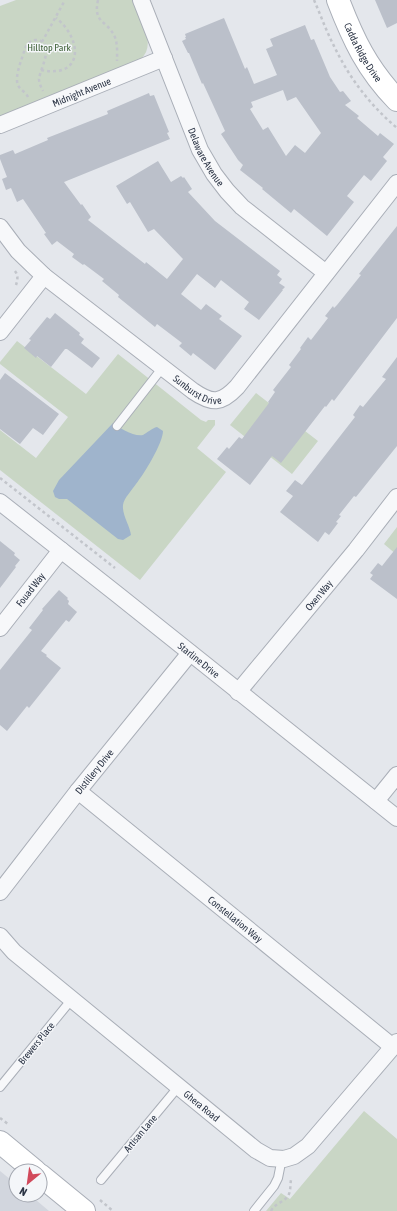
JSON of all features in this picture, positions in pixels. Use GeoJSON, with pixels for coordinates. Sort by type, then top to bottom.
{"type":"FeatureCollection","features":[{"type":"Feature","properties":{"kind":"street","name":"Delaware Avenue"},"geometry":{"type":"LineString","coordinates":[[141,0],[200,150],[209,166],[220,182],[242,207],[326,273]]}},
{"type":"Feature","properties":{"kind":"street","name":"Cadda Ridge Drive"},"geometry":{"type":"LineString","coordinates":[[338,0],[352,35],[363,56],[377,77],[397,100]]}},
{"type":"Feature","properties":{"kind":"street","name":"Midnight Avenue"},"geometry":{"type":"LineString","coordinates":[[0,125],[164,58]]}},
{"type":"Feature","properties":{"kind":"street","name":"Sunburst Drive"},"geometry":{"type":"LineString","coordinates":[[0,227],[18,251],[44,276],[203,398],[216,401],[226,397],[237,387],[397,183]]}},
{"type":"Feature","properties":{"kind":"street"},"geometry":{"type":"LineString","coordinates":[[0,332],[44,276]]}},
{"type":"Feature","properties":{"kind":"street","name":"Oxen Way"},"geometry":{"type":"LineString","coordinates":[[238,692],[356,550],[397,497]]}},
{"type":"Feature","properties":{"kind":"street","name":"Starline Drive"},"geometry":{"type":"LineString","coordinates":[[0,502],[397,818]]}},
{"type":"Feature","properties":{"kind":"street","name":"Fouad Way"},"geometry":{"type":"LineString","coordinates":[[0,628],[61,550]]}},
{"type":"Feature","properties":{"kind":"street","name":"Distillery Drive"},"geometry":{"type":"LineString","coordinates":[[0,892],[78,791],[190,653]]}},
{"type":"Feature","properties":{"kind":"street"},"geometry":{"type":"LineString","coordinates":[[376,801],[397,775]]}},
{"type":"Feature","properties":{"kind":"street","name":"Constellation Way"},"geometry":{"type":"LineString","coordinates":[[78,791],[395,1045]]}},
{"type":"Feature","properties":{"kind":"street","name":"Ghera Road"},"geometry":{"type":"LineString","coordinates":[[0,936],[14,952],[256,1150],[270,1158],[282,1158]]}},
{"type":"Feature","properties":{"kind":"street"},"geometry":{"type":"LineString","coordinates":[[282,1158],[294,1156],[308,1146],[395,1045]]}},
{"type":"Feature","properties":{"kind":"street"},"geometry":{"type":"LineString","coordinates":[[0,1142],[25,1163]]}},
{"type":"Feature","properties":{"kind":"street"},"geometry":{"type":"LineString","coordinates":[[48,1182],[84,1211]]}},
{"type":"Feature","properties":{"kind":"lane"},"geometry":{"type":"LineString","coordinates":[[117,426],[163,368]]}},
{"type":"Feature","properties":{"kind":"lane","name":"Brewers Place"},"geometry":{"type":"LineString","coordinates":[[0,1087],[72,999]]}},
{"type":"Feature","properties":{"kind":"lane","name":"Artisan Lane"},"geometry":{"type":"LineString","coordinates":[[101,1180],[179,1086]]}},
{"type":"Feature","properties":{"kind":"lane"},"geometry":{"type":"LineString","coordinates":[[254,1211],[274,1186],[278,1178],[282,1158]]}},
{"type":"Feature","properties":{"kind":"path"},"geometry":{"type":"LineString","coordinates":[[42,42],[65,0]]}},
{"type":"Feature","properties":{"kind":"path"},"geometry":{"type":"LineString","coordinates":[[98,0],[96,8],[98,18],[111,30],[117,47],[117,62],[122,60]]}},
{"type":"Feature","properties":{"kind":"path"},"geometry":{"type":"LineString","coordinates":[[41,70],[53,72],[61,70],[69,67],[75,59],[75,51],[70,33],[56,18]]}},
{"type":"Feature","properties":{"kind":"path"},"geometry":{"type":"LineString","coordinates":[[33,95],[28,97],[18,86],[16,79],[27,45],[34,40],[42,42],[45,46],[46,52],[39,78],[43,91],[38,93]]}},
{"type":"Feature","properties":{"kind":"path"},"geometry":{"type":"LineString","coordinates":[[12,268],[18,279],[14,288]]}},
{"type":"Feature","properties":{"kind":"path"},"geometry":{"type":"LineString","coordinates":[[0,478],[115,568]]}},
{"type":"Feature","properties":{"kind":"path"},"geometry":{"type":"LineString","coordinates":[[271,1211],[274,1206],[288,1195],[291,1180]]}},
{"type":"Feature","properties":{"kind":"shaded area"},"geometry":{"type":"Polygon","coordinates":[[[0,1171],[8,1178],[8,1203],[40,1203],[49,1211],[0,1211],[0,1171]]]}},
{"type":"Feature","properties":{"kind":"green space","name":"Hilltop Park"},"geometry":{"type":"Polygon","coordinates":[[[16,0],[132,0],[147,37],[148,46],[146,52],[141,59],[0,117],[0,6],[16,0]]]}},
{"type":"Feature","properties":{"kind":"green space"},"geometry":{"type":"Polygon","coordinates":[[[17,341],[86,394],[118,354],[201,420],[206,422],[208,420],[215,420],[215,425],[197,448],[226,472],[140,580],[0,470],[0,430],[36,458],[68,417],[0,364],[17,341]]]}},
{"type":"Feature","properties":{"kind":"green space"},"geometry":{"type":"Polygon","coordinates":[[[256,393],[318,441],[292,474],[230,425],[256,393]]]}},
{"type":"Feature","properties":{"kind":"green space"},"geometry":{"type":"Polygon","coordinates":[[[397,527],[397,555],[384,544],[397,527]]]}},
{"type":"Feature","properties":{"kind":"green space"},"geometry":{"type":"Polygon","coordinates":[[[364,1111],[397,1139],[397,1211],[266,1211],[281,1193],[290,1199],[364,1111]]]}},
{"type":"Feature","properties":{"kind":"water"},"geometry":{"type":"Polygon","coordinates":[[[113,423],[123,430],[135,435],[143,435],[157,427],[163,431],[160,443],[144,473],[124,502],[123,509],[131,535],[123,540],[118,539],[67,499],[59,499],[55,497],[53,491],[59,480],[113,423]]]}},
{"type":"Feature","properties":{"kind":"building"},"geometry":{"type":"Polygon","coordinates":[[[375,0],[397,0],[397,23],[387,28],[375,0]]]}},
{"type":"Feature","properties":{"kind":"building"},"geometry":{"type":"Polygon","coordinates":[[[224,18],[245,69],[247,67],[254,84],[277,75],[266,49],[273,46],[270,39],[305,25],[311,40],[314,39],[330,77],[340,92],[343,91],[351,101],[345,105],[359,116],[357,118],[378,136],[380,133],[394,144],[383,157],[387,161],[371,181],[364,175],[347,196],[354,202],[327,236],[294,209],[291,213],[240,170],[243,165],[221,134],[225,131],[182,41],[186,39],[185,34],[224,18]],[[283,90],[251,102],[253,107],[250,109],[263,130],[268,127],[286,156],[295,145],[305,153],[321,133],[296,97],[287,101],[283,90]]]}},
{"type":"Feature","properties":{"kind":"building"},"geometry":{"type":"Polygon","coordinates":[[[149,93],[150,96],[154,95],[169,132],[167,133],[170,139],[64,182],[91,217],[88,220],[167,279],[183,259],[154,229],[148,232],[130,202],[127,204],[116,186],[158,161],[171,182],[181,176],[183,178],[184,177],[192,189],[188,192],[215,221],[280,271],[277,275],[282,279],[279,283],[285,287],[259,320],[244,309],[249,302],[221,280],[215,288],[197,274],[181,294],[201,310],[206,304],[222,316],[219,319],[242,336],[215,370],[193,353],[191,356],[179,346],[182,343],[157,324],[155,327],[118,297],[119,295],[102,281],[104,279],[72,257],[74,254],[57,241],[52,245],[44,234],[46,233],[23,199],[17,202],[11,188],[6,190],[2,179],[7,177],[0,159],[0,155],[13,150],[15,154],[48,140],[47,138],[108,114],[107,111],[149,93]]]}},
{"type":"Feature","properties":{"kind":"building"},"geometry":{"type":"Polygon","coordinates":[[[397,226],[397,318],[334,401],[332,399],[326,407],[325,406],[281,463],[272,456],[250,485],[217,459],[227,447],[229,449],[239,437],[242,439],[269,403],[268,402],[275,392],[273,390],[291,367],[289,365],[308,337],[311,340],[328,318],[325,316],[333,306],[334,308],[337,305],[361,275],[359,274],[397,226]]]}},
{"type":"Feature","properties":{"kind":"building"},"geometry":{"type":"Polygon","coordinates":[[[55,313],[80,333],[79,335],[84,339],[81,343],[100,358],[92,368],[67,349],[65,349],[51,367],[37,356],[36,358],[24,348],[31,340],[29,339],[47,317],[50,319],[55,313]]]}},
{"type":"Feature","properties":{"kind":"building"},"geometry":{"type":"Polygon","coordinates":[[[397,357],[397,446],[356,497],[354,496],[339,515],[341,516],[336,522],[338,523],[329,535],[325,532],[318,542],[280,512],[293,496],[286,491],[295,480],[302,485],[355,417],[353,415],[360,405],[363,407],[386,379],[382,377],[397,357]]]}},
{"type":"Feature","properties":{"kind":"building"},"geometry":{"type":"Polygon","coordinates":[[[5,373],[59,414],[43,435],[33,428],[20,444],[0,429],[0,380],[5,373]]]}},
{"type":"Feature","properties":{"kind":"building"},"geometry":{"type":"Polygon","coordinates":[[[0,541],[15,553],[14,555],[20,560],[0,588],[0,541]]]}},
{"type":"Feature","properties":{"kind":"building"},"geometry":{"type":"Polygon","coordinates":[[[397,547],[397,599],[370,579],[373,575],[370,573],[378,563],[382,566],[397,547]]]}},
{"type":"Feature","properties":{"kind":"building"},"geometry":{"type":"Polygon","coordinates":[[[59,590],[68,598],[68,604],[77,612],[69,622],[66,620],[41,651],[61,668],[29,708],[27,706],[7,731],[0,725],[0,670],[32,630],[29,628],[43,610],[42,609],[59,590]]]}}]}
